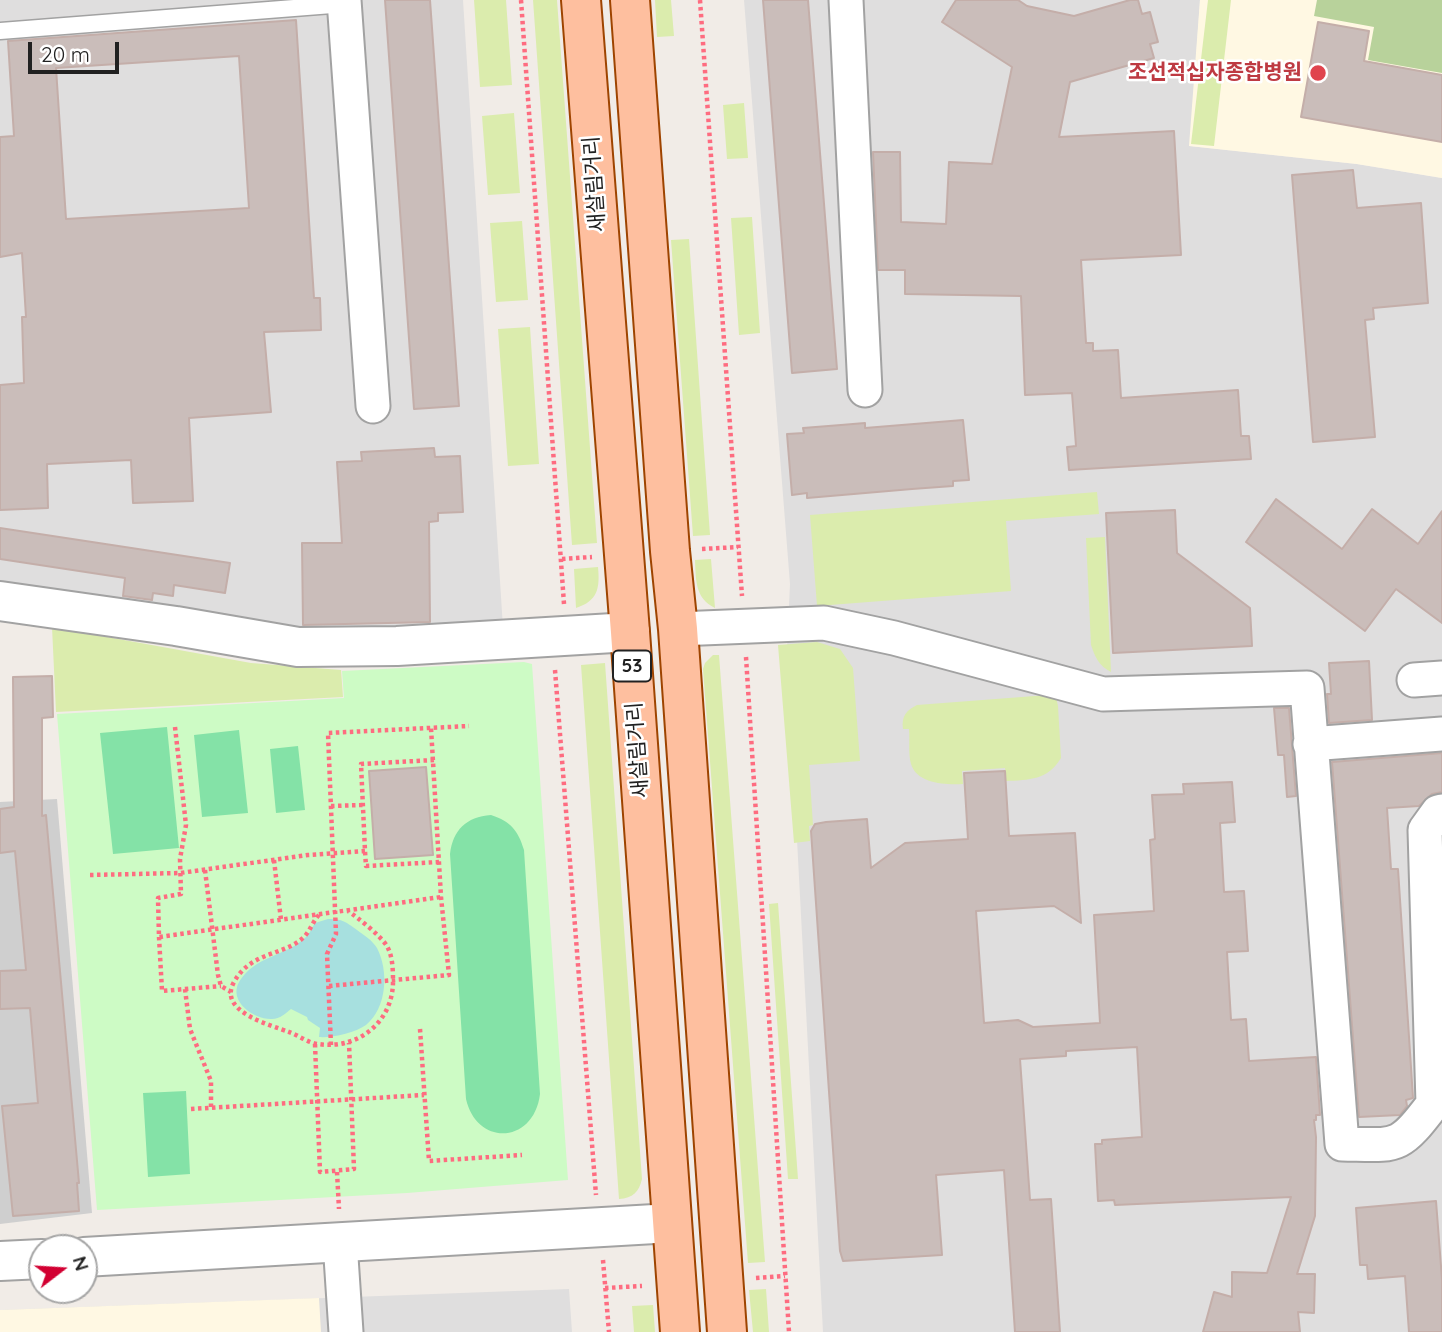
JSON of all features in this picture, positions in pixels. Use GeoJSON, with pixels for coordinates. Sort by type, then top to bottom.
{"type":"FeatureCollection","features":[{"type":"Feature","properties":{"kind":"main road","name":"새살림거리"},"geometry":{"type":"LineString","coordinates":[[581,0],[680,1332]]}},
{"type":"Feature","properties":{"kind":"main road","name":"53"},"geometry":{"type":"LineString","coordinates":[[630,0],[678,629],[727,1332]]}},
{"type":"Feature","properties":{"kind":"street"},"geometry":{"type":"LineString","coordinates":[[846,0],[865,390]]}},
{"type":"Feature","properties":{"kind":"street"},"geometry":{"type":"LineString","coordinates":[[344,2],[373,406]]}},
{"type":"Feature","properties":{"kind":"street"},"geometry":{"type":"LineString","coordinates":[[0,601],[176,626],[298,647],[397,646],[630,632]]}},
{"type":"Feature","properties":{"kind":"street"},"geometry":{"type":"LineString","coordinates":[[678,629],[824,623],[894,638],[1103,694],[1307,688],[1342,1144],[1391,1145],[1410,1133],[1433,1104],[1425,830],[1438,811],[1442,811]]}},
{"type":"Feature","properties":{"kind":"street"},"geometry":{"type":"LineString","coordinates":[[1310,744],[1442,734]]}},
{"type":"Feature","properties":{"kind":"street"},"geometry":{"type":"LineString","coordinates":[[98,1255],[672,1223]]}},
{"type":"Feature","properties":{"kind":"street"},"geometry":{"type":"LineString","coordinates":[[340,1242],[346,1332]]}},
{"type":"Feature","properties":{"kind":"street"},"geometry":{"type":"LineString","coordinates":[[0,1261],[28,1260]]}},
{"type":"Feature","properties":{"kind":"lane"},"geometry":{"type":"LineString","coordinates":[[0,31],[344,2]]}},
{"type":"Feature","properties":{"kind":"path"},"geometry":{"type":"LineString","coordinates":[[521,0],[565,600],[552,635],[598,1228],[609,1332]]}},
{"type":"Feature","properties":{"kind":"path"},"geometry":{"type":"LineString","coordinates":[[700,0],[744,626],[789,1332]]}},
{"type":"Feature","properties":{"kind":"path"},"geometry":{"type":"LineString","coordinates":[[331,1043],[327,954],[336,934],[328,733],[468,726]]}},
{"type":"Feature","properties":{"kind":"path"},"geometry":{"type":"LineString","coordinates":[[175,727],[186,825],[180,859],[181,894],[158,898],[162,991],[221,986],[231,992]]}},
{"type":"Feature","properties":{"kind":"path"},"geometry":{"type":"LineString","coordinates":[[329,986],[449,975],[441,897],[431,728]]}},
{"type":"Feature","properties":{"kind":"path"},"geometry":{"type":"LineString","coordinates":[[434,760],[361,764],[365,851],[366,866],[439,862]]}},
{"type":"Feature","properties":{"kind":"path"},"geometry":{"type":"LineString","coordinates":[[331,806],[363,805]]}},
{"type":"Feature","properties":{"kind":"path"},"geometry":{"type":"LineString","coordinates":[[90,875],[180,873],[365,851]]}},
{"type":"Feature","properties":{"kind":"path"},"geometry":{"type":"LineString","coordinates":[[274,860],[281,920]]}},
{"type":"Feature","properties":{"kind":"path"},"geometry":{"type":"LineString","coordinates":[[205,870],[211,929],[221,986]]}},
{"type":"Feature","properties":{"kind":"path"},"geometry":{"type":"LineString","coordinates":[[159,937],[335,915],[441,897]]}},
{"type":"Feature","properties":{"kind":"path"},"geometry":{"type":"LineString","coordinates":[[320,915],[312,922],[305,936],[261,956],[245,968],[233,982],[233,1001],[241,1011],[257,1022],[291,1032],[315,1044],[349,1043],[374,1030],[386,1014],[393,991],[393,967],[387,946],[348,911]]}},
{"type":"Feature","properties":{"kind":"path"},"geometry":{"type":"LineString","coordinates":[[185,989],[190,1029],[211,1082],[211,1108]]}},
{"type":"Feature","properties":{"kind":"path"},"geometry":{"type":"LineString","coordinates":[[420,1030],[429,1161],[522,1155]]}},
{"type":"Feature","properties":{"kind":"path"},"geometry":{"type":"LineString","coordinates":[[315,1044],[320,1172],[337,1172],[354,1170],[349,1043]]}},
{"type":"Feature","properties":{"kind":"path"},"geometry":{"type":"LineString","coordinates":[[191,1109],[424,1096]]}},
{"type":"Feature","properties":{"kind":"shaded area"},"geometry":{"type":"Polygon","coordinates":[[[0,0],[463,0],[503,628],[296,639],[91,603],[0,581],[0,0]]]}},
{"type":"Feature","properties":{"kind":"shaded area"},"geometry":{"type":"Polygon","coordinates":[[[744,0],[1200,0],[1190,146],[1357,164],[1442,178],[1442,1332],[823,1332],[787,650],[790,584],[744,0]]]}},
{"type":"Feature","properties":{"kind":"shaded area","name":"조선적십자종합병원"},"geometry":{"type":"Polygon","coordinates":[[[1200,0],[1442,0],[1442,178],[1357,164],[1189,146],[1200,0]]]}},
{"type":"Feature","properties":{"kind":"shaded area"},"geometry":{"type":"Polygon","coordinates":[[[57,799],[92,1213],[0,1224],[0,802],[57,799]]]}},
{"type":"Feature","properties":{"kind":"shaded area"},"geometry":{"type":"Polygon","coordinates":[[[569,1289],[572,1332],[0,1332],[0,1310],[569,1289]]]}},
{"type":"Feature","properties":{"kind":"shaded area"},"geometry":{"type":"Polygon","coordinates":[[[319,1298],[321,1332],[0,1332],[0,1310],[319,1298]]]}},
{"type":"Feature","properties":{"kind":"green space"},"geometry":{"type":"Polygon","coordinates":[[[474,0],[506,0],[512,85],[480,87],[474,0]]]}},
{"type":"Feature","properties":{"kind":"green space"},"geometry":{"type":"Polygon","coordinates":[[[533,0],[557,0],[597,543],[572,545],[533,0]]]}},
{"type":"Feature","properties":{"kind":"green space"},"geometry":{"type":"Polygon","coordinates":[[[655,0],[671,0],[674,36],[657,37],[655,0]]]}},
{"type":"Feature","properties":{"kind":"green space"},"geometry":{"type":"Polygon","coordinates":[[[1208,0],[1231,0],[1214,146],[1191,144],[1208,0]]]}},
{"type":"Feature","properties":{"kind":"green space"},"geometry":{"type":"Polygon","coordinates":[[[1317,0],[1442,0],[1442,73],[1368,60],[1374,27],[1314,16],[1317,0]]]}},
{"type":"Feature","properties":{"kind":"green space"},"geometry":{"type":"Polygon","coordinates":[[[744,103],[748,158],[727,159],[723,105],[744,103]]]}},
{"type":"Feature","properties":{"kind":"green space"},"geometry":{"type":"Polygon","coordinates":[[[514,113],[520,193],[488,195],[482,116],[514,113]]]}},
{"type":"Feature","properties":{"kind":"green space"},"geometry":{"type":"Polygon","coordinates":[[[752,217],[760,333],[739,335],[731,218],[752,217]]]}},
{"type":"Feature","properties":{"kind":"green space"},"geometry":{"type":"Polygon","coordinates":[[[522,221],[528,300],[496,302],[490,223],[522,221]]]}},
{"type":"Feature","properties":{"kind":"green space"},"geometry":{"type":"Polygon","coordinates":[[[689,239],[710,535],[693,536],[671,240],[689,239]]]}},
{"type":"Feature","properties":{"kind":"green space"},"geometry":{"type":"Polygon","coordinates":[[[530,327],[539,464],[508,466],[498,329],[530,327]]]}},
{"type":"Feature","properties":{"kind":"green space"},"geometry":{"type":"Polygon","coordinates":[[[1097,492],[1099,514],[1006,521],[1011,591],[817,606],[810,515],[1097,492]]]}},
{"type":"Feature","properties":{"kind":"green space"},"geometry":{"type":"Polygon","coordinates":[[[1105,537],[1111,672],[1098,661],[1091,645],[1086,538],[1105,537]]]}},
{"type":"Feature","properties":{"kind":"green space"},"geometry":{"type":"Polygon","coordinates":[[[711,559],[715,608],[700,594],[696,575],[695,560],[711,559]]]}},
{"type":"Feature","properties":{"kind":"green space"},"geometry":{"type":"Polygon","coordinates":[[[598,567],[596,593],[589,602],[576,608],[574,569],[598,567]]]}},
{"type":"Feature","properties":{"kind":"green space"},"geometry":{"type":"Polygon","coordinates":[[[52,627],[251,663],[341,670],[343,697],[56,712],[52,627]]]}},
{"type":"Feature","properties":{"kind":"green space"},"geometry":{"type":"Polygon","coordinates":[[[817,642],[840,649],[853,668],[860,761],[809,765],[813,825],[809,826],[810,841],[794,843],[778,645],[817,642]]]}},
{"type":"Feature","properties":{"kind":"green space"},"geometry":{"type":"Polygon","coordinates":[[[713,655],[719,655],[765,1262],[748,1263],[703,669],[713,655]]]}},
{"type":"Feature","properties":{"kind":"green space"},"geometry":{"type":"Polygon","coordinates":[[[524,662],[532,664],[568,1180],[407,1193],[97,1210],[57,714],[344,698],[342,671],[524,662]]]}},
{"type":"Feature","properties":{"kind":"green space"},"geometry":{"type":"Polygon","coordinates":[[[605,663],[642,1179],[635,1194],[619,1199],[581,665],[605,663]]]}},
{"type":"Feature","properties":{"kind":"green space"},"geometry":{"type":"Polygon","coordinates":[[[1048,695],[1056,697],[1058,706],[1061,758],[1044,775],[1006,781],[1005,768],[962,771],[963,784],[949,784],[933,782],[914,771],[910,760],[909,729],[903,729],[903,720],[913,707],[1048,695]]]}},
{"type":"Feature","properties":{"kind":"green space"},"geometry":{"type":"Polygon","coordinates":[[[167,727],[179,848],[113,854],[100,733],[167,727]]]}},
{"type":"Feature","properties":{"kind":"green space"},"geometry":{"type":"Polygon","coordinates":[[[239,730],[248,813],[202,817],[194,735],[239,730]]]}},
{"type":"Feature","properties":{"kind":"green space"},"geometry":{"type":"Polygon","coordinates":[[[298,746],[305,810],[276,813],[270,749],[298,746]]]}},
{"type":"Feature","properties":{"kind":"green space"},"geometry":{"type":"Polygon","coordinates":[[[491,815],[512,827],[524,850],[540,1094],[536,1111],[527,1123],[517,1130],[505,1133],[493,1132],[481,1126],[472,1115],[466,1099],[450,854],[454,838],[462,826],[474,819],[491,815]]]}},
{"type":"Feature","properties":{"kind":"green space"},"geometry":{"type":"Polygon","coordinates":[[[778,903],[798,1179],[788,1179],[769,904],[778,903]]]}},
{"type":"Feature","properties":{"kind":"green space"},"geometry":{"type":"Polygon","coordinates":[[[186,1091],[190,1174],[148,1177],[143,1093],[186,1091]]]}},
{"type":"Feature","properties":{"kind":"green space"},"geometry":{"type":"Polygon","coordinates":[[[766,1289],[769,1332],[753,1332],[749,1290],[766,1289]]]}},
{"type":"Feature","properties":{"kind":"green space"},"geometry":{"type":"Polygon","coordinates":[[[653,1305],[655,1332],[634,1332],[632,1306],[653,1305]]]}},
{"type":"Feature","properties":{"kind":"water"},"geometry":{"type":"Polygon","coordinates":[[[328,919],[347,923],[377,948],[383,967],[384,989],[373,1018],[350,1033],[319,1037],[320,1028],[291,1009],[280,1017],[265,1019],[245,1008],[237,996],[237,989],[245,973],[298,943],[307,936],[315,923],[328,919]]]}},
{"type":"Feature","properties":{"kind":"building"},"geometry":{"type":"Polygon","coordinates":[[[385,0],[430,0],[459,406],[414,409],[385,0]]]}},
{"type":"Feature","properties":{"kind":"building"},"geometry":{"type":"Polygon","coordinates":[[[763,0],[808,0],[837,369],[792,373],[763,0]]]}},
{"type":"Feature","properties":{"kind":"building"},"geometry":{"type":"Polygon","coordinates":[[[956,0],[1018,0],[1027,6],[1074,16],[1138,0],[1142,14],[1150,12],[1158,42],[1150,44],[1154,58],[1070,82],[1059,137],[1174,131],[1181,255],[1081,260],[1086,343],[1093,343],[1093,351],[1118,350],[1121,398],[1238,390],[1241,436],[1249,436],[1251,459],[1069,470],[1067,447],[1076,446],[1072,393],[1025,395],[1021,296],[905,294],[905,270],[878,270],[873,152],[900,152],[901,222],[946,224],[949,162],[992,164],[1012,67],[942,22],[956,0]]]}},
{"type":"Feature","properties":{"kind":"building"},"geometry":{"type":"Polygon","coordinates":[[[296,20],[314,298],[320,298],[321,330],[264,332],[271,412],[189,418],[193,501],[133,503],[131,460],[47,464],[48,508],[0,510],[0,385],[24,383],[22,317],[26,317],[22,253],[0,257],[0,137],[14,136],[8,41],[296,20]],[[239,56],[56,68],[66,219],[249,208],[239,56]]]}},
{"type":"Feature","properties":{"kind":"building"},"geometry":{"type":"Polygon","coordinates":[[[1318,22],[1369,31],[1364,61],[1442,75],[1442,142],[1301,117],[1318,22]]]}},
{"type":"Feature","properties":{"kind":"building"},"geometry":{"type":"Polygon","coordinates":[[[1353,170],[1357,208],[1421,203],[1428,303],[1373,308],[1374,319],[1365,320],[1375,437],[1313,442],[1292,175],[1353,170]]]}},
{"type":"Feature","properties":{"kind":"building"},"geometry":{"type":"Polygon","coordinates":[[[963,420],[969,480],[953,481],[953,486],[807,498],[807,493],[792,495],[787,434],[804,433],[803,428],[865,423],[865,428],[963,420]]]}},
{"type":"Feature","properties":{"kind":"building"},"geometry":{"type":"Polygon","coordinates":[[[434,448],[435,457],[460,456],[463,512],[438,513],[438,521],[429,522],[430,622],[303,625],[302,543],[342,543],[337,462],[362,461],[361,452],[434,448]]]}},
{"type":"Feature","properties":{"kind":"building"},"geometry":{"type":"Polygon","coordinates":[[[1276,499],[1342,549],[1372,509],[1418,544],[1442,511],[1442,623],[1396,589],[1365,631],[1246,542],[1276,499]]]}},
{"type":"Feature","properties":{"kind":"building"},"geometry":{"type":"Polygon","coordinates":[[[1175,510],[1177,553],[1250,608],[1252,646],[1113,653],[1106,513],[1175,510]]]}},
{"type":"Feature","properties":{"kind":"building"},"geometry":{"type":"Polygon","coordinates":[[[0,528],[230,563],[225,593],[174,585],[173,596],[153,593],[152,600],[123,596],[125,578],[0,559],[0,528]]]}},
{"type":"Feature","properties":{"kind":"building"},"geometry":{"type":"Polygon","coordinates":[[[1369,661],[1372,720],[1329,723],[1329,663],[1369,661]]]}},
{"type":"Feature","properties":{"kind":"building"},"geometry":{"type":"Polygon","coordinates":[[[52,676],[53,717],[42,718],[42,816],[46,815],[79,1183],[79,1211],[13,1216],[2,1106],[38,1103],[30,1008],[0,1009],[0,971],[26,970],[15,851],[0,853],[0,809],[14,807],[13,677],[52,676]]]}},
{"type":"Feature","properties":{"kind":"building"},"geometry":{"type":"Polygon","coordinates":[[[1274,708],[1289,708],[1296,796],[1287,797],[1284,755],[1278,755],[1274,708]]]}},
{"type":"Feature","properties":{"kind":"building"},"geometry":{"type":"Polygon","coordinates":[[[1442,753],[1442,792],[1432,794],[1419,806],[1387,808],[1391,869],[1398,869],[1413,1098],[1406,1100],[1407,1106],[1400,1115],[1359,1117],[1332,762],[1442,753]]]}},
{"type":"Feature","properties":{"kind":"building"},"geometry":{"type":"Polygon","coordinates":[[[426,767],[433,855],[375,859],[369,771],[426,767]]]}},
{"type":"Feature","properties":{"kind":"building"},"geometry":{"type":"Polygon","coordinates":[[[1005,771],[1009,836],[1075,833],[1081,923],[1054,906],[976,911],[984,1023],[1018,1020],[1033,1027],[1100,1023],[1094,915],[1154,911],[1150,840],[1155,839],[1152,795],[1184,794],[1183,784],[1232,782],[1235,822],[1220,823],[1224,892],[1244,891],[1248,951],[1227,952],[1231,1020],[1246,1019],[1249,1061],[1316,1057],[1320,1115],[1316,1115],[1314,1120],[1315,1216],[1297,1274],[1315,1274],[1314,1313],[1298,1312],[1300,1332],[1203,1332],[1214,1292],[1232,1297],[1232,1272],[1267,1273],[1291,1197],[1115,1205],[1114,1200],[1098,1201],[1095,1144],[1102,1144],[1102,1140],[1142,1137],[1137,1047],[1066,1051],[1066,1056],[1020,1059],[1030,1200],[1051,1199],[1060,1332],[1015,1332],[1004,1170],[936,1175],[942,1255],[843,1261],[840,1251],[811,831],[815,824],[867,819],[871,868],[905,843],[968,839],[964,773],[1005,771]]]}},
{"type":"Feature","properties":{"kind":"building"},"geometry":{"type":"Polygon","coordinates":[[[1436,1201],[1442,1279],[1442,1332],[1409,1332],[1405,1276],[1368,1279],[1367,1265],[1360,1265],[1356,1208],[1436,1201]]]}},
{"type":"Feature","properties":{"kind":"place","name":"조선적십자종합병원"},"geometry":{"type":"Point","coordinates":[1318,73]}}]}
